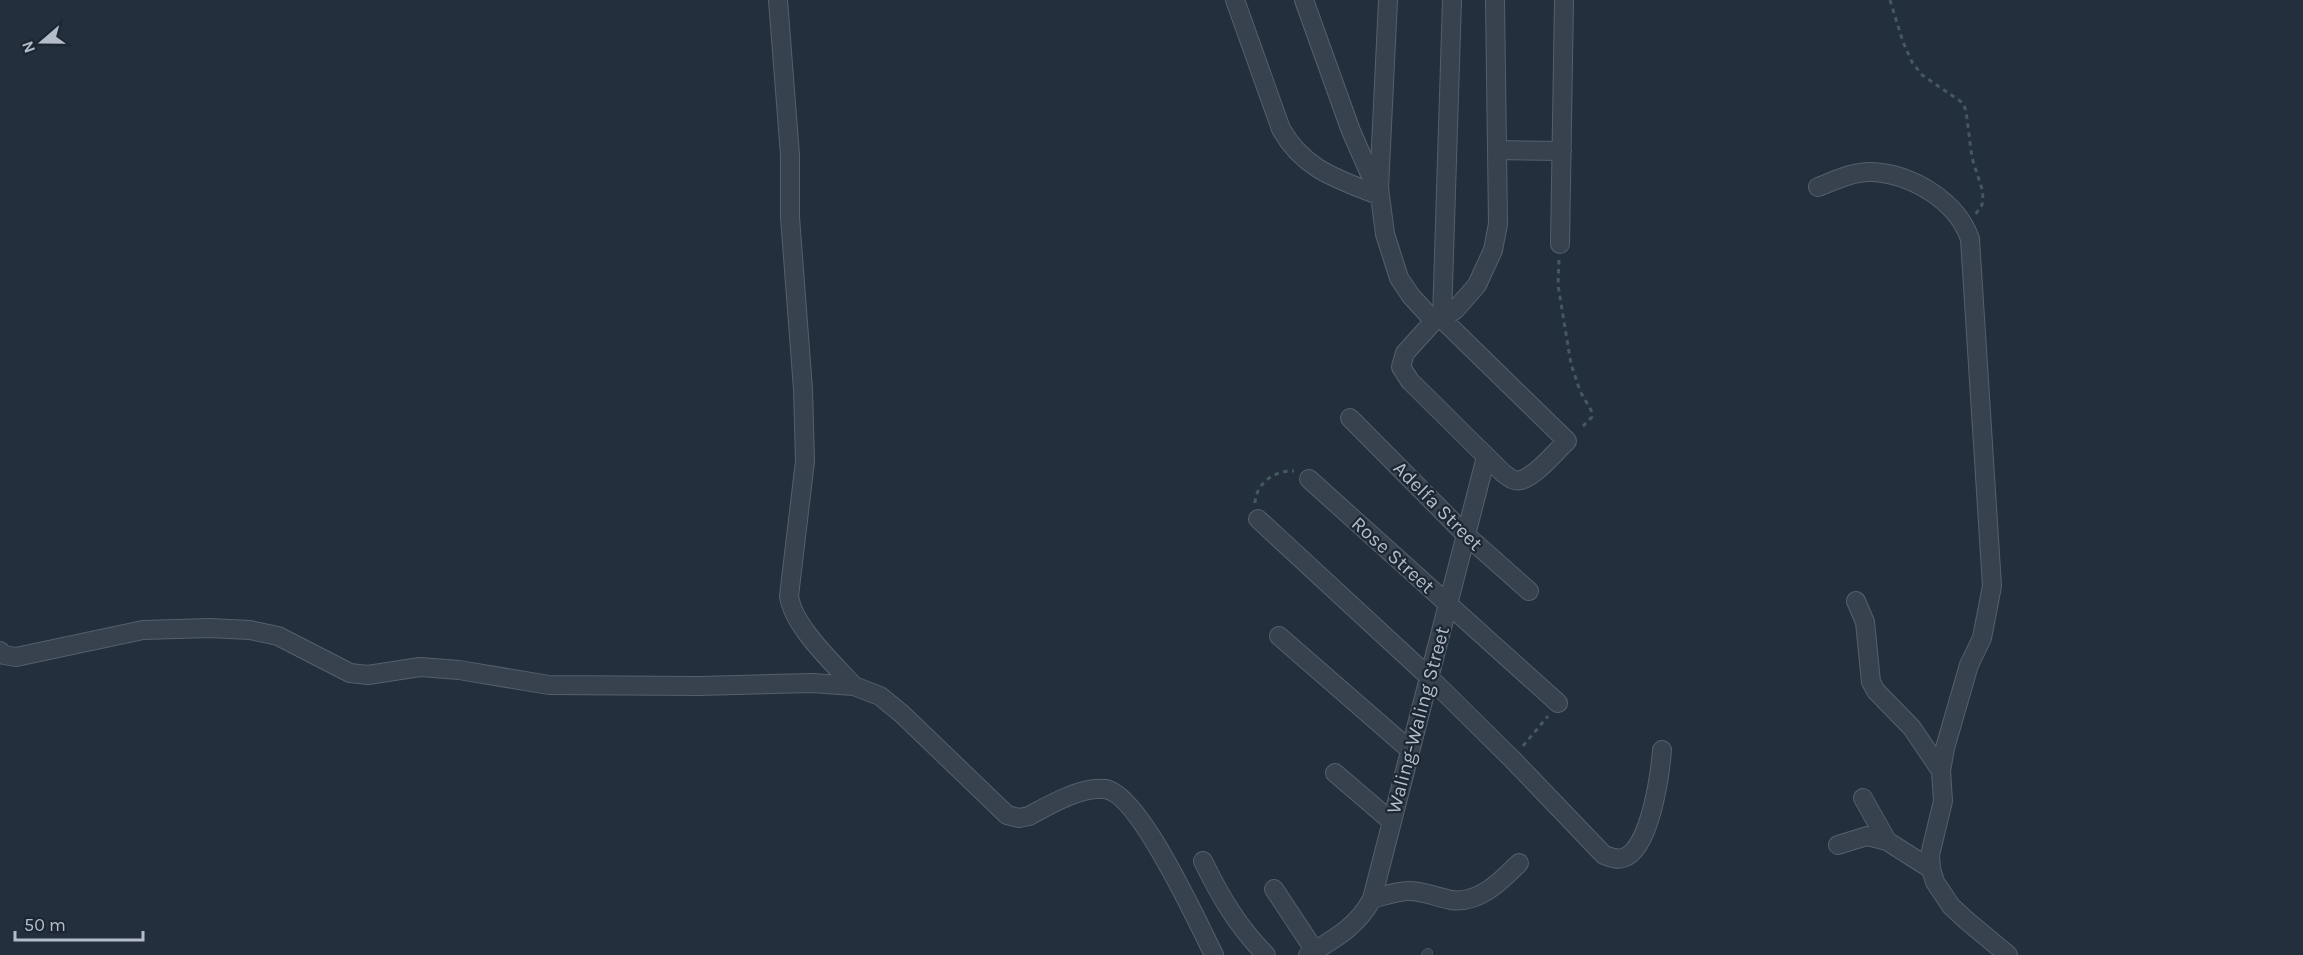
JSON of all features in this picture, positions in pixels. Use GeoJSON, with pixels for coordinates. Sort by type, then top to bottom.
{"type":"FeatureCollection","features":[{"type":"Feature","properties":{"kind":"street"},"geometry":{"type":"LineString","coordinates":[[778,0],[790,155],[790,217],[803,389],[805,461],[789,596],[790,605],[803,626],[854,687]]}},
{"type":"Feature","properties":{"kind":"street"},"geometry":{"type":"LineString","coordinates":[[1236,0],[1281,129],[1291,147],[1305,161],[1328,174],[1379,192]]}},
{"type":"Feature","properties":{"kind":"street"},"geometry":{"type":"LineString","coordinates":[[1304,0],[1354,140],[1379,192]]}},
{"type":"Feature","properties":{"kind":"street"},"geometry":{"type":"LineString","coordinates":[[1376,0],[1387,33]]}},
{"type":"Feature","properties":{"kind":"street"},"geometry":{"type":"LineString","coordinates":[[1388,0],[1379,192],[1385,234],[1399,278],[1411,296],[1438,320],[1567,441],[1536,471],[1520,480],[1511,479],[1486,457],[1410,381],[1401,367],[1405,353],[1438,320],[1467,298],[1477,285],[1493,250],[1498,224],[1495,0]]}},
{"type":"Feature","properties":{"kind":"street"},"geometry":{"type":"LineString","coordinates":[[1438,320],[1452,0]]}},
{"type":"Feature","properties":{"kind":"street"},"geometry":{"type":"LineString","coordinates":[[1560,244],[1564,0]]}},
{"type":"Feature","properties":{"kind":"street"},"geometry":{"type":"LineString","coordinates":[[1497,150],[1562,151]]}},
{"type":"Feature","properties":{"kind":"street"},"geometry":{"type":"LineString","coordinates":[[1818,187],[1870,171],[1913,183],[1941,198],[1965,224],[1970,239],[1992,586],[1982,638],[1969,665],[1958,699],[1941,771],[1943,801],[1930,855],[1935,882],[1951,906],[2008,955]]}},
{"type":"Feature","properties":{"kind":"street","name":"Adelfa Street"},"geometry":{"type":"LineString","coordinates":[[1350,418],[1467,536],[1529,591]]}},
{"type":"Feature","properties":{"kind":"street","name":"Waling-Waling Street"},"geometry":{"type":"LineString","coordinates":[[1311,953],[1353,925],[1365,912],[1372,899],[1486,457]]}},
{"type":"Feature","properties":{"kind":"street","name":"Rose Street"},"geometry":{"type":"LineString","coordinates":[[1310,479],[1558,703]]}},
{"type":"Feature","properties":{"kind":"street"},"geometry":{"type":"LineString","coordinates":[[1258,519],[1429,677],[1604,855],[1615,859],[1625,858],[1633,851],[1648,823],[1659,786],[1662,750]]}},
{"type":"Feature","properties":{"kind":"street"},"geometry":{"type":"LineString","coordinates":[[1856,601],[1865,622],[1871,682],[1876,691],[1912,728],[1941,771]]}},
{"type":"Feature","properties":{"kind":"street"},"geometry":{"type":"LineString","coordinates":[[0,651],[4,655],[16,657],[143,630],[210,628],[250,630],[278,636],[350,673],[369,675],[420,667],[459,670],[549,685],[699,686],[812,683],[854,687],[880,696],[902,714],[1007,815],[1019,818],[1029,816],[1086,789],[1107,789],[1120,796],[1148,830],[1214,955]]}},
{"type":"Feature","properties":{"kind":"street"},"geometry":{"type":"LineString","coordinates":[[1279,636],[1410,750]]}},
{"type":"Feature","properties":{"kind":"street"},"geometry":{"type":"LineString","coordinates":[[1335,773],[1391,820]]}},
{"type":"Feature","properties":{"kind":"street"},"geometry":{"type":"LineString","coordinates":[[1863,798],[1887,841]]}},
{"type":"Feature","properties":{"kind":"street"},"geometry":{"type":"LineString","coordinates":[[1838,846],[1867,836],[1887,841],[1931,869]]}},
{"type":"Feature","properties":{"kind":"street"},"geometry":{"type":"LineString","coordinates":[[1203,861],[1222,899],[1266,955]]}},
{"type":"Feature","properties":{"kind":"street"},"geometry":{"type":"LineString","coordinates":[[1372,899],[1407,891],[1452,900],[1467,899],[1484,893],[1500,882],[1519,863]]}},
{"type":"Feature","properties":{"kind":"street"},"geometry":{"type":"LineString","coordinates":[[1274,889],[1311,953]]}},
{"type":"Feature","properties":{"kind":"path"},"geometry":{"type":"LineString","coordinates":[[1890,0],[1912,62],[1922,75],[1963,103],[1966,111],[1972,158],[1983,192],[1982,205],[1965,224]]}},
{"type":"Feature","properties":{"kind":"path"},"geometry":{"type":"LineString","coordinates":[[1560,244],[1558,285],[1567,344],[1580,390],[1591,410],[1592,417],[1567,441]]}},
{"type":"Feature","properties":{"kind":"path"},"geometry":{"type":"LineString","coordinates":[[1258,519],[1254,507],[1256,494],[1266,480],[1279,472],[1293,471],[1310,479]]}},
{"type":"Feature","properties":{"kind":"path"},"geometry":{"type":"LineString","coordinates":[[1512,759],[1558,703]]}}]}
